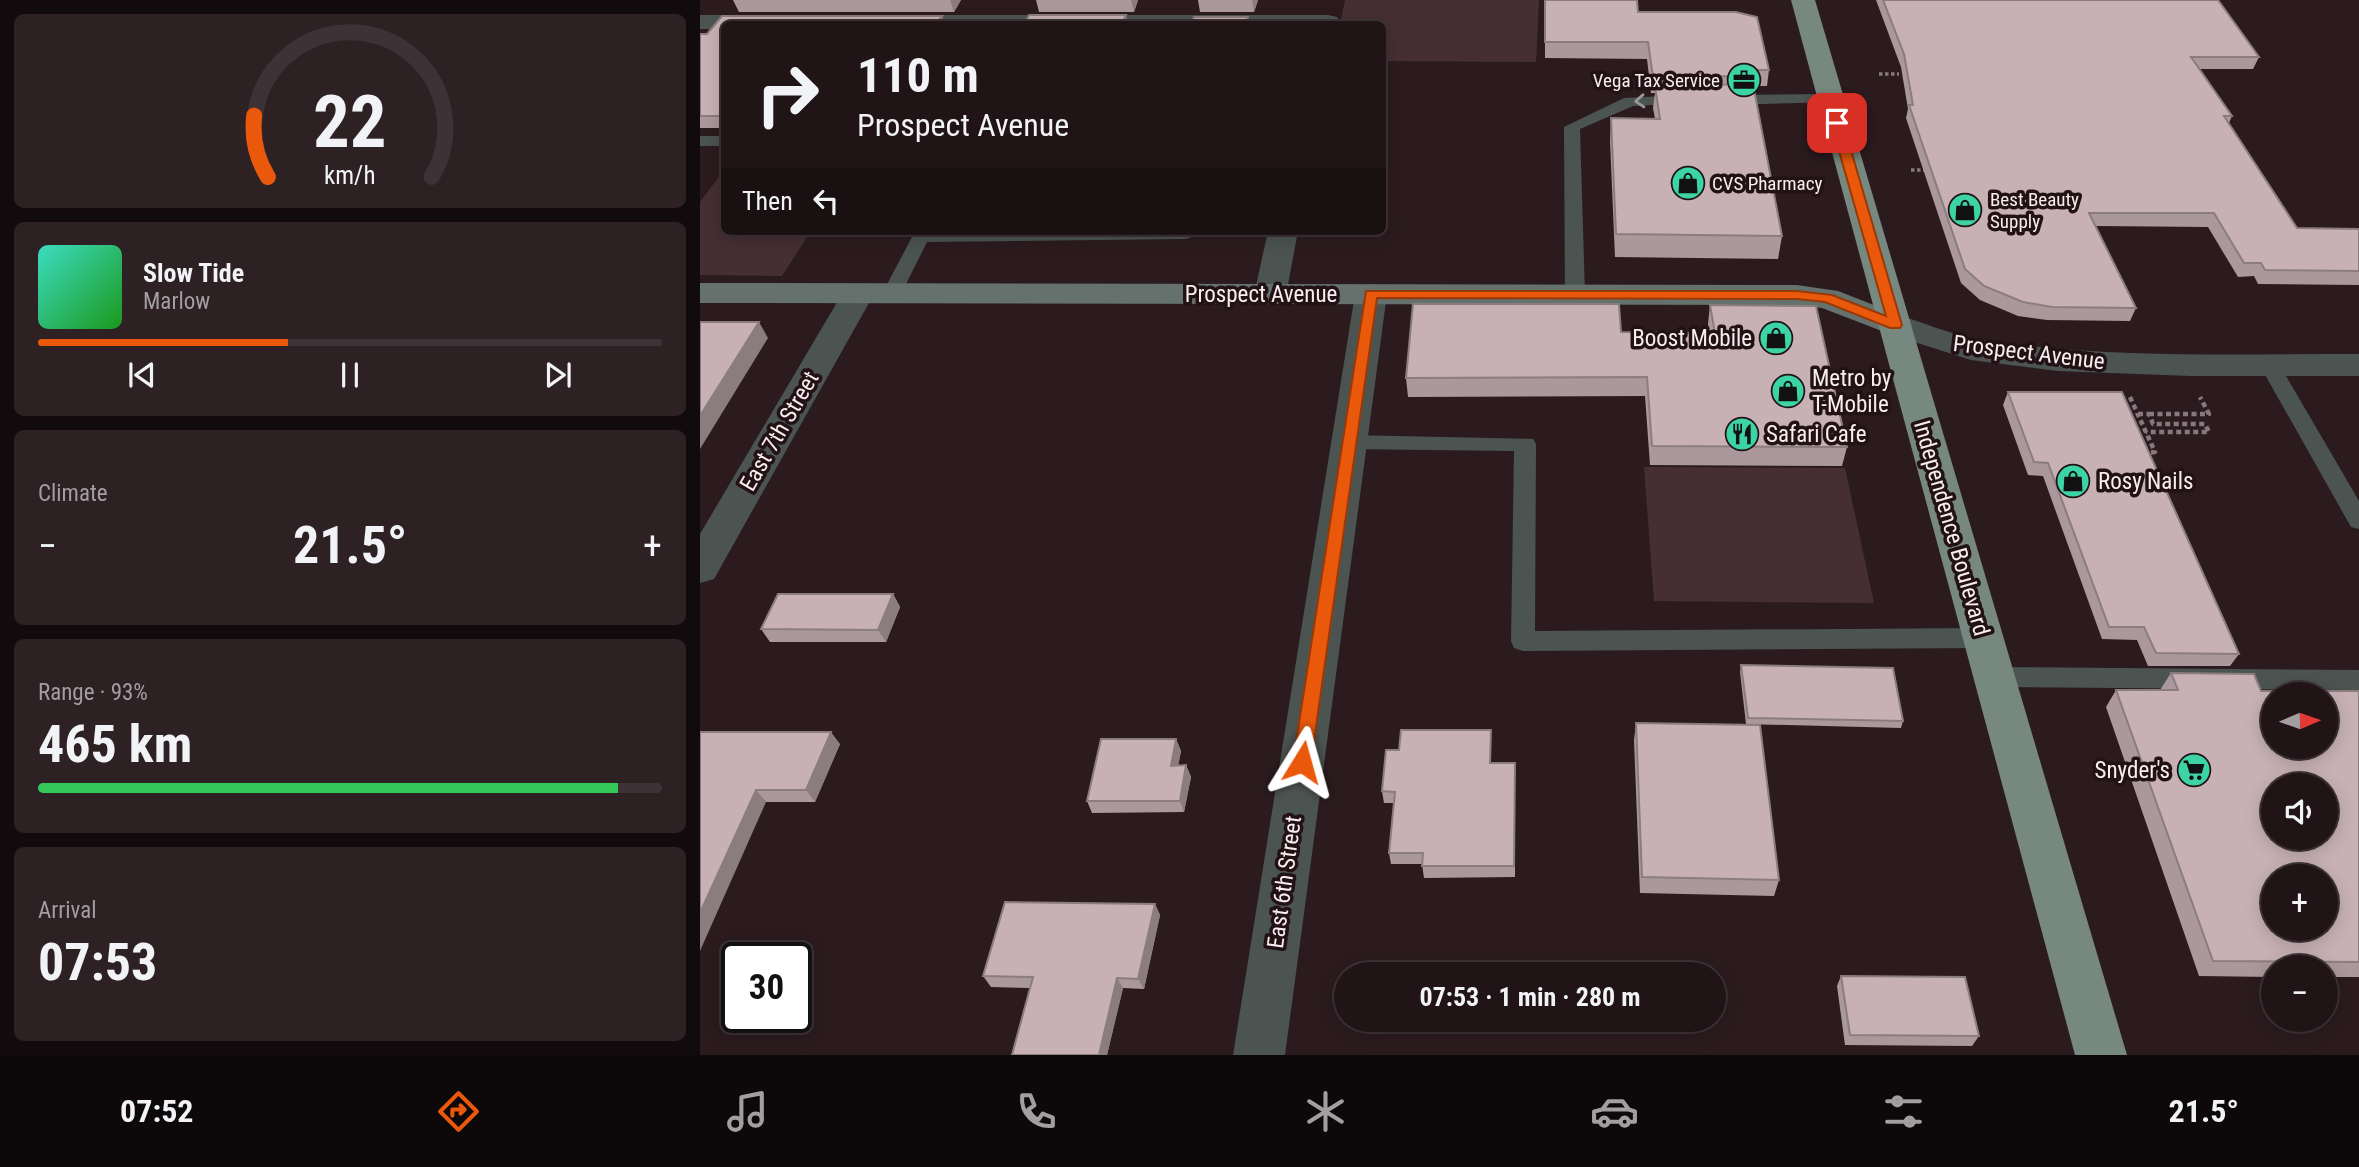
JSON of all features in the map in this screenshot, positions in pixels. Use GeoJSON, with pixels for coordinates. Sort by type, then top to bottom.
{"type":"FeatureCollection","features":[{"type":"Feature","properties":{"kind":"main road","name":"Independence Boulevard"},"geometry":{"type":"LineString","coordinates":[[1803,0],[2101,1055]]}},
{"type":"Feature","properties":{"kind":"main road","name":"Prospect Avenue"},"geometry":{"type":"LineString","coordinates":[[700,293],[1797,295],[1828,298],[1895,325]]}},
{"type":"Feature","properties":{"kind":"street"},"geometry":{"type":"LineString","coordinates":[[942,21],[1330,16]]}},
{"type":"Feature","properties":{"kind":"street"},"geometry":{"type":"LineString","coordinates":[[700,22],[721,22]]}},
{"type":"Feature","properties":{"kind":"street"},"geometry":{"type":"LineString","coordinates":[[1270,295],[1282,235]]}},
{"type":"Feature","properties":{"kind":"street","name":"East 7th Street"},"geometry":{"type":"LineString","coordinates":[[700,568],[875,294]]}},
{"type":"Feature","properties":{"kind":"street","name":"East 6th Street"},"geometry":{"type":"LineString","coordinates":[[1259,1055],[1371,294]]}},
{"type":"Feature","properties":{"kind":"street","name":"Prospect Avenue"},"geometry":{"type":"LineString","coordinates":[[1895,325],[1971,349],[2058,360],[2191,365],[2359,365]]}},
{"type":"Feature","properties":{"kind":"lane"},"geometry":{"type":"LineString","coordinates":[[1575,295],[1572,127],[1630,101],[1830,99]]}},
{"type":"Feature","properties":{"kind":"lane"},"geometry":{"type":"LineString","coordinates":[[700,141],[721,141]]}},
{"type":"Feature","properties":{"kind":"lane"},"geometry":{"type":"LineString","coordinates":[[875,294],[921,237],[1096,235]]}},
{"type":"Feature","properties":{"kind":"lane"},"geometry":{"type":"LineString","coordinates":[[2269,364],[2359,521]]}},
{"type":"Feature","properties":{"kind":"lane"},"geometry":{"type":"LineString","coordinates":[[1348,442],[1525,443],[1523,641],[1984,638]]}},
{"type":"Feature","properties":{"kind":"lane"},"geometry":{"type":"LineString","coordinates":[[1994,677],[2359,680]]}},
{"type":"Feature","properties":{"kind":"path"},"geometry":{"type":"LineString","coordinates":[[1879,74],[1899,74]]}},
{"type":"Feature","properties":{"kind":"path"},"geometry":{"type":"LineString","coordinates":[[1911,170],[1935,170]]}},
{"type":"Feature","properties":{"kind":"path"},"geometry":{"type":"LineString","coordinates":[[2130,397],[2155,452],[2145,452],[2151,464]]}},
{"type":"Feature","properties":{"kind":"path"},"geometry":{"type":"LineString","coordinates":[[2138,414],[2209,414],[2200,397]]}},
{"type":"Feature","properties":{"kind":"path"},"geometry":{"type":"LineString","coordinates":[[2146,432],[2209,432],[2205,424],[2153,424],[2148,414]]}},
{"type":"Feature","properties":{"kind":"shaded area"},"geometry":{"type":"Polygon","coordinates":[[[1345,0],[1539,0],[1536,62],[1386,61],[1386,21],[1341,21],[1345,0]]]}},
{"type":"Feature","properties":{"kind":"shaded area"},"geometry":{"type":"Polygon","coordinates":[[[721,174],[721,235],[808,235],[782,276],[700,275],[700,202],[721,174]]]}},
{"type":"Feature","properties":{"kind":"shaded area"},"geometry":{"type":"Polygon","coordinates":[[[1644,467],[1845,468],[1874,603],[1654,601],[1644,467]]]}},
{"type":"Feature","properties":{"kind":"building"},"geometry":{"type":"Polygon","coordinates":[[[1545,0],[1637,0],[1638,12],[1736,12],[1757,17],[1769,70],[1749,70],[1750,76],[1653,77],[1648,42],[1545,42],[1545,0]]]}},
{"type":"Feature","properties":{"kind":"building"},"geometry":{"type":"Polygon","coordinates":[[[1883,0],[2218,0],[2259,57],[2191,57],[2232,116],[2224,116],[2297,228],[2359,229],[2359,271],[2265,270],[2261,263],[2244,263],[2214,213],[2089,213],[2136,308],[2052,307],[2023,302],[1984,286],[1965,269],[1909,105],[1913,105],[1904,54],[1883,0]]]}},
{"type":"Feature","properties":{"kind":"building"},"geometry":{"type":"Polygon","coordinates":[[[1029,15],[1126,15],[1123,21],[1026,21],[1029,15]]]}},
{"type":"Feature","properties":{"kind":"building"},"geometry":{"type":"Polygon","coordinates":[[[722,16],[942,16],[938,21],[721,21],[721,116],[700,116],[700,34],[707,34],[722,16]]]}},
{"type":"Feature","properties":{"kind":"building"},"geometry":{"type":"Polygon","coordinates":[[[1194,17],[1248,17],[1246,21],[1192,21],[1194,17]]]}},
{"type":"Feature","properties":{"kind":"building","name":"CVS Pharmacy"},"geometry":{"type":"Polygon","coordinates":[[[1753,84],[1782,236],[1616,234],[1611,118],[1660,119],[1655,86],[1753,84]]]}},
{"type":"Feature","properties":{"kind":"building"},"geometry":{"type":"Polygon","coordinates":[[[1413,304],[1619,304],[1621,332],[1715,333],[1710,305],[1816,306],[1847,447],[1652,446],[1647,377],[1406,378],[1413,304]]]}},
{"type":"Feature","properties":{"kind":"building"},"geometry":{"type":"Polygon","coordinates":[[[700,322],[759,322],[700,416],[700,322]]]}},
{"type":"Feature","properties":{"kind":"building"},"geometry":{"type":"Polygon","coordinates":[[[2008,392],[2122,392],[2239,654],[2156,653],[2144,627],[2109,627],[2048,463],[2034,462],[2008,392]]]}},
{"type":"Feature","properties":{"kind":"building"},"geometry":{"type":"Polygon","coordinates":[[[778,594],[893,594],[878,630],[761,629],[778,594]]]}},
{"type":"Feature","properties":{"kind":"building"},"geometry":{"type":"Polygon","coordinates":[[[1741,665],[1893,668],[1903,721],[1748,718],[1741,665]]]}},
{"type":"Feature","properties":{"kind":"building"},"geometry":{"type":"Polygon","coordinates":[[[2171,673],[2254,674],[2261,691],[2261,760],[2338,760],[2338,691],[2359,691],[2359,962],[2338,962],[2338,955],[2261,955],[2261,961],[2213,961],[2116,690],[2178,690],[2171,673]]]}},
{"type":"Feature","properties":{"kind":"building"},"geometry":{"type":"Polygon","coordinates":[[[1636,723],[1760,725],[1779,880],[1642,877],[1636,723]]]}},
{"type":"Feature","properties":{"kind":"building"},"geometry":{"type":"Polygon","coordinates":[[[1401,730],[1491,730],[1490,763],[1515,763],[1514,866],[1422,866],[1423,853],[1389,853],[1395,792],[1382,791],[1386,750],[1399,750],[1401,730]]]}},
{"type":"Feature","properties":{"kind":"building"},"geometry":{"type":"Polygon","coordinates":[[[700,732],[831,732],[806,790],[756,790],[700,913],[700,732]]]}},
{"type":"Feature","properties":{"kind":"building"},"geometry":{"type":"Polygon","coordinates":[[[1101,739],[1176,739],[1171,766],[1186,765],[1180,801],[1087,801],[1101,739]]]}},
{"type":"Feature","properties":{"kind":"building"},"geometry":{"type":"Polygon","coordinates":[[[1005,902],[1155,904],[1138,979],[1117,978],[1099,1055],[1012,1055],[1033,977],[983,976],[1005,902]]]}},
{"type":"Feature","properties":{"kind":"building"},"geometry":{"type":"Polygon","coordinates":[[[1841,976],[1965,977],[1979,1036],[1850,1035],[1841,976]]]}},
{"type":"Feature","properties":{"kind":"place","name":"Vega Tax Service"},"geometry":{"type":"Point","coordinates":[1744,80]}},
{"type":"Feature","properties":{"kind":"place","name":"CVS Pharmacy"},"geometry":{"type":"Point","coordinates":[1688,183]}},
{"type":"Feature","properties":{"kind":"place","name":"Best Beauty Supply"},"geometry":{"type":"Point","coordinates":[1965,210]}},
{"type":"Feature","properties":{"kind":"place","name":"Boost Mobile"},"geometry":{"type":"Point","coordinates":[1776,338]}},
{"type":"Feature","properties":{"kind":"place","name":"Metro by T-Mobile"},"geometry":{"type":"Point","coordinates":[1788,391]}},
{"type":"Feature","properties":{"kind":"place","name":"Safari Cafe"},"geometry":{"type":"Point","coordinates":[1742,434]}},
{"type":"Feature","properties":{"kind":"place","name":"Rosy Nails"},"geometry":{"type":"Point","coordinates":[2073,481]}},
{"type":"Feature","properties":{"kind":"place","name":"Snyder's"},"geometry":{"type":"Point","coordinates":[2194,770]}},
{"type":"Feature","properties":{"kind":"route"},"geometry":{"type":"LineString","coordinates":[[1302,762],[1371,294],[1797,295],[1828,298],[1895,325],[1837,123]]}}]}
